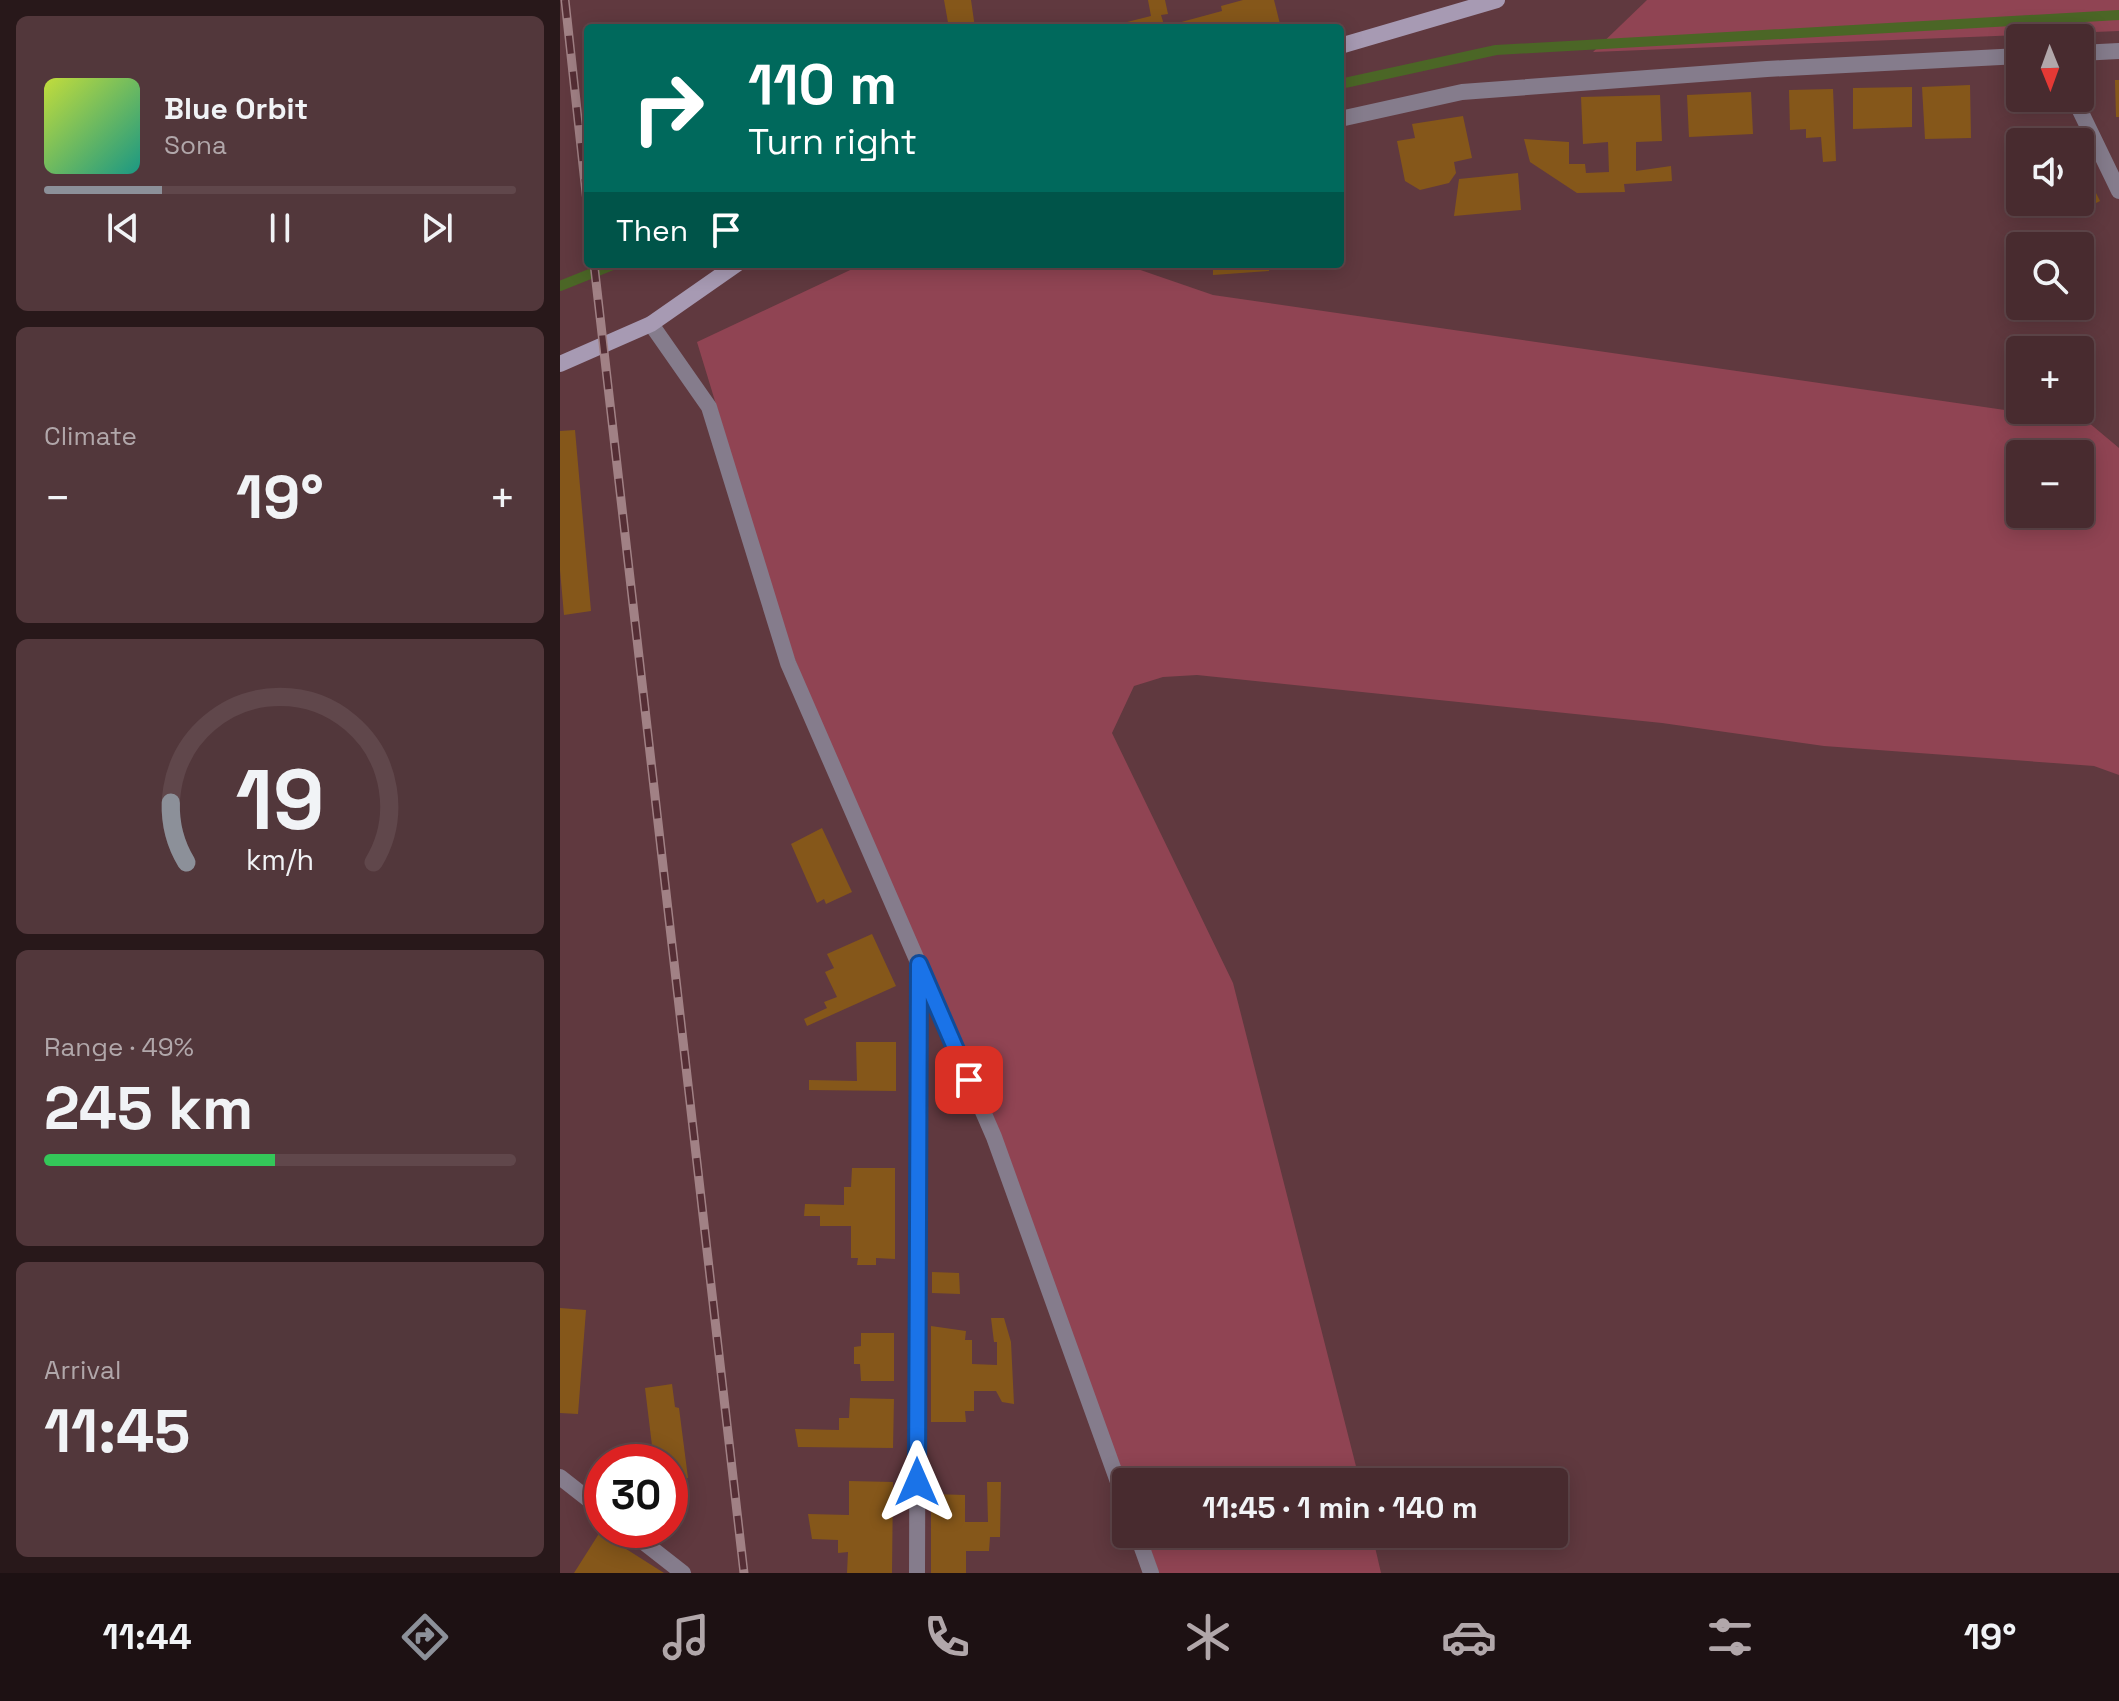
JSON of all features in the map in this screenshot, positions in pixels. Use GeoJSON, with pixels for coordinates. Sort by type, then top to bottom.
{"type":"FeatureCollection","features":[{"type":"Feature","properties":{"kind":"main road"},"geometry":{"type":"LineString","coordinates":[[1344,45],[1497,0]]}},
{"type":"Feature","properties":{"kind":"main road"},"geometry":{"type":"LineString","coordinates":[[560,364],[651,324],[731,268]]}},
{"type":"Feature","properties":{"kind":"street"},"geometry":{"type":"LineString","coordinates":[[2094,52],[2119,51]]}},
{"type":"Feature","properties":{"kind":"street"},"geometry":{"type":"LineString","coordinates":[[1344,118],[1462,92],[1767,69],[2006,57]]}},
{"type":"Feature","properties":{"kind":"street"},"geometry":{"type":"LineString","coordinates":[[2081,112],[2119,191]]}},
{"type":"Feature","properties":{"kind":"street"},"geometry":{"type":"LineString","coordinates":[[651,324],[709,407],[788,663],[994,1137],[1113,1468]]}},
{"type":"Feature","properties":{"kind":"street"},"geometry":{"type":"LineString","coordinates":[[917,1573],[919,964]]}},
{"type":"Feature","properties":{"kind":"street"},"geometry":{"type":"LineString","coordinates":[[560,1477],[584,1496]]}},
{"type":"Feature","properties":{"kind":"street"},"geometry":{"type":"LineString","coordinates":[[651,1548],[683,1573]]}},
{"type":"Feature","properties":{"kind":"street"},"geometry":{"type":"LineString","coordinates":[[1142,1548],[1151,1573]]}},
{"type":"Feature","properties":{"kind":"shaded area"},"geometry":{"type":"Polygon","coordinates":[[[1647,0],[2119,0],[2119,31],[2094,32],[2094,24],[2006,24],[2006,36],[1593,52],[1647,0]]]}},
{"type":"Feature","properties":{"kind":"shaded area"},"geometry":{"type":"Polygon","coordinates":[[[854,268],[1135,268],[1213,295],[2006,410],[2006,424],[2090,424],[2119,448],[2119,775],[2094,766],[1824,746],[1662,723],[1197,675],[1163,677],[1134,686],[1112,733],[1233,983],[1356,1468],[1120,1468],[790,647],[697,342],[854,268]]]}},
{"type":"Feature","properties":{"kind":"shaded area"},"geometry":{"type":"Polygon","coordinates":[[[1150,1548],[1375,1548],[1381,1573],[1159,1573],[1150,1548]]]}},
{"type":"Feature","properties":{"kind":"building"},"geometry":{"type":"Polygon","coordinates":[[[944,0],[971,0],[974,24],[948,24],[944,0]]]}},
{"type":"Feature","properties":{"kind":"building"},"geometry":{"type":"Polygon","coordinates":[[[1148,0],[1165,0],[1168,14],[1161,15],[1164,24],[1119,24],[1151,16],[1148,0]]]}},
{"type":"Feature","properties":{"kind":"building"},"geometry":{"type":"Polygon","coordinates":[[[1243,0],[1274,0],[1280,24],[1174,24],[1222,11],[1221,6],[1243,0]]]}},
{"type":"Feature","properties":{"kind":"building"},"geometry":{"type":"Polygon","coordinates":[[[2115,80],[2119,80],[2119,117],[2116,117],[2115,80]]]}},
{"type":"Feature","properties":{"kind":"building"},"geometry":{"type":"Polygon","coordinates":[[[1970,85],[1971,138],[1925,139],[1922,87],[1970,85]]]}},
{"type":"Feature","properties":{"kind":"building"},"geometry":{"type":"Polygon","coordinates":[[[1912,87],[1912,127],[1853,129],[1853,88],[1912,87]]]}},
{"type":"Feature","properties":{"kind":"building"},"geometry":{"type":"Polygon","coordinates":[[[1833,89],[1836,161],[1823,162],[1821,137],[1806,138],[1806,129],[1790,130],[1789,90],[1833,89]]]}},
{"type":"Feature","properties":{"kind":"building"},"geometry":{"type":"Polygon","coordinates":[[[1751,92],[1753,134],[1689,137],[1687,95],[1751,92]]]}},
{"type":"Feature","properties":{"kind":"building"},"geometry":{"type":"Polygon","coordinates":[[[1660,95],[1662,141],[1636,142],[1636,171],[1671,166],[1672,181],[1624,184],[1625,192],[1577,193],[1530,162],[1524,139],[1569,142],[1569,164],[1585,164],[1586,173],[1609,172],[1608,142],[1583,144],[1581,97],[1660,95]]]}},
{"type":"Feature","properties":{"kind":"building"},"geometry":{"type":"Polygon","coordinates":[[[1463,116],[1472,158],[1454,162],[1456,173],[1449,183],[1420,190],[1405,181],[1397,141],[1415,138],[1412,124],[1463,116]]]}},
{"type":"Feature","properties":{"kind":"building"},"geometry":{"type":"Polygon","coordinates":[[[1518,173],[1521,210],[1454,216],[1459,179],[1518,173]]]}},
{"type":"Feature","properties":{"kind":"building"},"geometry":{"type":"Polygon","coordinates":[[[2094,189],[2100,201],[2094,204],[2094,189]]]}},
{"type":"Feature","properties":{"kind":"building"},"geometry":{"type":"Polygon","coordinates":[[[1213,268],[1269,268],[1269,271],[1213,275],[1213,268]]]}},
{"type":"Feature","properties":{"kind":"building"},"geometry":{"type":"Polygon","coordinates":[[[575,430],[591,611],[564,615],[560,570],[560,431],[575,430]]]}},
{"type":"Feature","properties":{"kind":"building"},"geometry":{"type":"Polygon","coordinates":[[[822,828],[852,892],[826,904],[824,899],[817,903],[791,844],[822,828]]]}},
{"type":"Feature","properties":{"kind":"building"},"geometry":{"type":"Polygon","coordinates":[[[872,934],[896,986],[807,1026],[804,1019],[827,1008],[824,1002],[837,997],[825,972],[834,968],[827,954],[872,934]]]}},
{"type":"Feature","properties":{"kind":"building"},"geometry":{"type":"Polygon","coordinates":[[[856,1042],[896,1042],[896,1091],[809,1090],[809,1080],[857,1081],[856,1042]]]}},
{"type":"Feature","properties":{"kind":"building"},"geometry":{"type":"Polygon","coordinates":[[[852,1168],[895,1168],[895,1259],[876,1258],[876,1265],[857,1265],[858,1258],[851,1258],[851,1226],[820,1226],[820,1216],[804,1216],[805,1204],[844,1205],[844,1187],[851,1187],[852,1168]]]}},
{"type":"Feature","properties":{"kind":"building"},"geometry":{"type":"Polygon","coordinates":[[[932,1272],[959,1273],[960,1294],[932,1293],[932,1272]]]}},
{"type":"Feature","properties":{"kind":"building"},"geometry":{"type":"Polygon","coordinates":[[[560,1308],[586,1310],[578,1414],[560,1413],[560,1308]]]}},
{"type":"Feature","properties":{"kind":"building"},"geometry":{"type":"Polygon","coordinates":[[[991,1318],[1004,1318],[1011,1342],[1014,1404],[1002,1402],[996,1391],[974,1391],[974,1411],[965,1411],[966,1422],[931,1422],[931,1326],[966,1331],[965,1340],[972,1340],[972,1364],[997,1365],[997,1342],[994,1342],[991,1318]]]}},
{"type":"Feature","properties":{"kind":"building"},"geometry":{"type":"Polygon","coordinates":[[[861,1333],[894,1333],[894,1381],[861,1381],[860,1364],[854,1364],[854,1347],[861,1346],[861,1333]]]}},
{"type":"Feature","properties":{"kind":"building"},"geometry":{"type":"Polygon","coordinates":[[[672,1384],[684,1444],[652,1444],[645,1388],[672,1384]]]}},
{"type":"Feature","properties":{"kind":"building"},"geometry":{"type":"Polygon","coordinates":[[[850,1398],[894,1399],[893,1448],[798,1447],[795,1429],[839,1430],[839,1418],[849,1418],[850,1398]]]}},
{"type":"Feature","properties":{"kind":"building"},"geometry":{"type":"Polygon","coordinates":[[[849,1481],[893,1482],[892,1573],[847,1573],[848,1552],[838,1553],[838,1540],[812,1539],[808,1514],[849,1515],[849,1481]]]}},
{"type":"Feature","properties":{"kind":"building"},"geometry":{"type":"Polygon","coordinates":[[[987,1482],[1001,1482],[1000,1537],[990,1537],[989,1551],[966,1551],[966,1573],[931,1573],[931,1494],[965,1495],[965,1522],[988,1522],[987,1482]]]}},
{"type":"Feature","properties":{"kind":"building"},"geometry":{"type":"Polygon","coordinates":[[[590,1548],[625,1548],[664,1573],[574,1573],[590,1548]]]}},
{"type":"Feature","properties":{"kind":"waterway"},"geometry":{"type":"LineString","coordinates":[[1344,83],[1496,50],[2119,15]]}},
{"type":"Feature","properties":{"kind":"waterway"},"geometry":{"type":"LineString","coordinates":[[560,286],[605,268]]}},
{"type":"Feature","properties":{"kind":"railway"},"geometry":{"type":"LineString","coordinates":[[565,0],[584,174]]}},
{"type":"Feature","properties":{"kind":"railway"},"geometry":{"type":"LineString","coordinates":[[594,268],[744,1573]]}},
{"type":"Feature","properties":{"kind":"route"},"geometry":{"type":"LineString","coordinates":[[917,1482],[919,964],[969,1080]]}}]}
